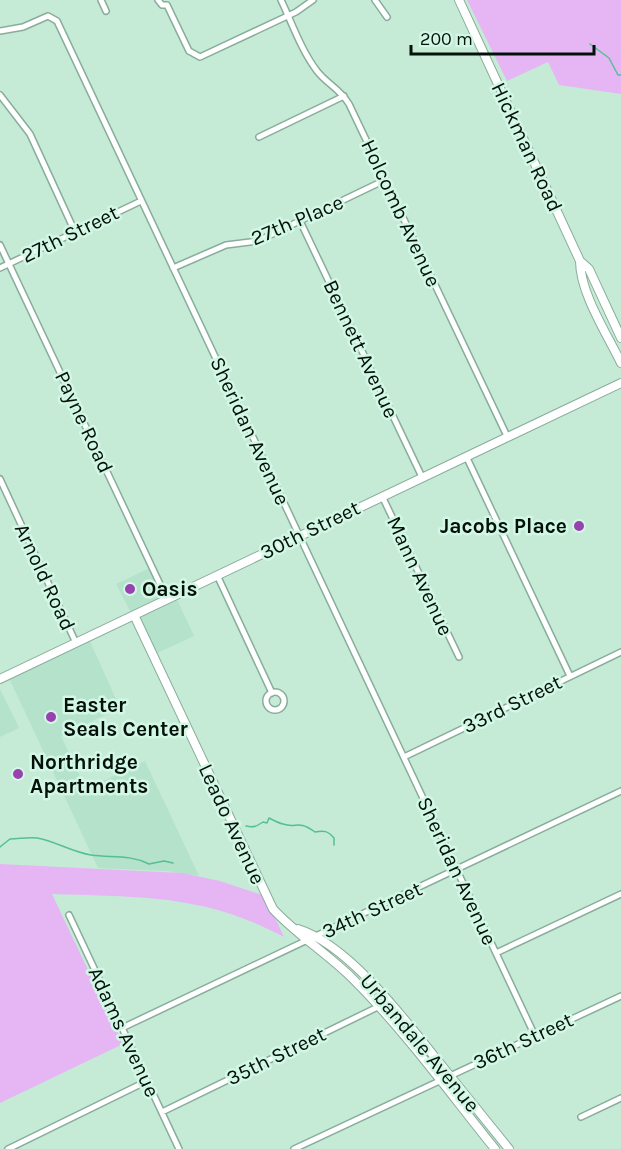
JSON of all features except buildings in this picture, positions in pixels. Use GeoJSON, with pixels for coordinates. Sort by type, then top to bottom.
{"type":"FeatureCollection","features":[{"type":"Feature","properties":{"kind":"street"},"geometry":{"type":"LineString","coordinates":[[101,0],[106,11]]}},
{"type":"Feature","properties":{"kind":"street"},"geometry":{"type":"LineString","coordinates":[[158,0],[162,5],[169,3],[189,51],[194,55],[206,56],[313,0]]}},
{"type":"Feature","properties":{"kind":"street","name":"Holcomb Avenue"},"geometry":{"type":"LineString","coordinates":[[281,0],[310,60],[318,72],[344,96],[507,436]]}},
{"type":"Feature","properties":{"kind":"street"},"geometry":{"type":"LineString","coordinates":[[375,0],[387,17]]}},
{"type":"Feature","properties":{"kind":"street","name":"Hickman Road"},"geometry":{"type":"LineString","coordinates":[[459,0],[580,261],[589,269],[621,338]]}},
{"type":"Feature","properties":{"kind":"street","name":"Sheridan Avenue"},"geometry":{"type":"LineString","coordinates":[[0,31],[23,27],[48,16],[57,21],[535,1036]]}},
{"type":"Feature","properties":{"kind":"street"},"geometry":{"type":"LineString","coordinates":[[0,95],[30,134],[75,232]]}},
{"type":"Feature","properties":{"kind":"street"},"geometry":{"type":"LineString","coordinates":[[260,137],[344,96]]}},
{"type":"Feature","properties":{"kind":"street","name":"27th Place"},"geometry":{"type":"LineString","coordinates":[[173,268],[226,245],[258,241],[385,180]]}},
{"type":"Feature","properties":{"kind":"street","name":"27th Street"},"geometry":{"type":"LineString","coordinates":[[0,268],[141,201]]}},
{"type":"Feature","properties":{"kind":"street","name":"Bennett Avenue"},"geometry":{"type":"LineString","coordinates":[[300,221],[422,477]]}},
{"type":"Feature","properties":{"kind":"street","name":"Payne Road"},"geometry":{"type":"LineString","coordinates":[[0,245],[167,599]]}},
{"type":"Feature","properties":{"kind":"street","name":"Hickman Road"},"geometry":{"type":"LineString","coordinates":[[580,261],[580,273],[621,363]]}},
{"type":"Feature","properties":{"kind":"street","name":"30th Street"},"geometry":{"type":"LineString","coordinates":[[0,679],[621,383]]}},
{"type":"Feature","properties":{"kind":"street"},"geometry":{"type":"LineString","coordinates":[[466,456],[570,676]]}},
{"type":"Feature","properties":{"kind":"street","name":"Arnold Road"},"geometry":{"type":"LineString","coordinates":[[0,479],[76,643]]}},
{"type":"Feature","properties":{"kind":"street","name":"Mann Avenue"},"geometry":{"type":"LineString","coordinates":[[382,496],[459,657]]}},
{"type":"Feature","properties":{"kind":"street"},"geometry":{"type":"LineString","coordinates":[[217,575],[272,693]]}},
{"type":"Feature","properties":{"kind":"street","name":"Leado Avenue"},"geometry":{"type":"LineString","coordinates":[[134,615],[270,902]]}},
{"type":"Feature","properties":{"kind":"street","name":"33rd Street"},"geometry":{"type":"LineString","coordinates":[[404,757],[621,652]]}},
{"type":"Feature","properties":{"kind":"street","name":"34th Street"},"geometry":{"type":"LineString","coordinates":[[122,1028],[621,791]]}},
{"type":"Feature","properties":{"kind":"street"},"geometry":{"type":"LineString","coordinates":[[496,953],[621,894]]}},
{"type":"Feature","properties":{"kind":"street","name":"Urbandale Avenue"},"geometry":{"type":"LineString","coordinates":[[270,902],[283,920],[353,979],[379,1007],[495,1149]]}},
{"type":"Feature","properties":{"kind":"street","name":"Adams Avenue"},"geometry":{"type":"LineString","coordinates":[[69,915],[179,1149]]}},
{"type":"Feature","properties":{"kind":"street","name":"Urbandale Avenue"},"geometry":{"type":"LineString","coordinates":[[294,928],[316,936],[362,973],[390,1001],[509,1149]]}},
{"type":"Feature","properties":{"kind":"street","name":"36th Street"},"geometry":{"type":"LineString","coordinates":[[294,1149],[621,996]]}},
{"type":"Feature","properties":{"kind":"street","name":"35th Street"},"geometry":{"type":"LineString","coordinates":[[162,1112],[390,1001]]}},
{"type":"Feature","properties":{"kind":"street"},"geometry":{"type":"LineString","coordinates":[[8,1149],[147,1081]]}},
{"type":"Feature","properties":{"kind":"street"},"geometry":{"type":"LineString","coordinates":[[581,1117],[621,1098]]}},
{"type":"Feature","properties":{"kind":"shaded area"},"geometry":{"type":"Polygon","coordinates":[[[467,0],[621,0],[621,94],[559,85],[548,62],[507,81],[467,0]]]}},
{"type":"Feature","properties":{"kind":"shaded area"},"geometry":{"type":"Polygon","coordinates":[[[152,567],[167,599],[175,595],[194,636],[153,655],[116,584],[152,567]]]}},
{"type":"Feature","properties":{"kind":"shaded area"},"geometry":{"type":"Polygon","coordinates":[[[88,637],[120,708],[61,736],[86,789],[145,761],[199,876],[166,871],[98,868],[10,680],[0,684],[0,679],[88,637]]]}},
{"type":"Feature","properties":{"kind":"shaded area"},"geometry":{"type":"Polygon","coordinates":[[[0,689],[19,728],[0,737],[0,689]]]}},
{"type":"Feature","properties":{"kind":"shaded area"},"geometry":{"type":"Polygon","coordinates":[[[0,864],[182,873],[220,881],[265,896],[284,937],[255,923],[198,905],[171,900],[52,894],[123,1044],[0,1103],[0,864]]]}},
{"type":"Feature","properties":{"kind":"waterway"},"geometry":{"type":"LineString","coordinates":[[590,44],[609,58],[618,75],[621,75]]}},
{"type":"Feature","properties":{"kind":"waterway"},"geometry":{"type":"LineString","coordinates":[[246,826],[253,827],[263,822],[267,823],[269,818],[288,825],[301,825],[315,832],[326,832],[334,838],[334,845]]}},
{"type":"Feature","properties":{"kind":"waterway"},"geometry":{"type":"LineString","coordinates":[[0,847],[10,839],[37,838],[91,855],[127,858],[149,864],[164,861],[173,863]]}},
{"type":"Feature","properties":{"kind":"place","name":"Jacobs Place"},"geometry":{"type":"Point","coordinates":[579,526]}},
{"type":"Feature","properties":{"kind":"place","name":"Oasis"},"geometry":{"type":"Point","coordinates":[130,589]}},
{"type":"Feature","properties":{"kind":"place","name":"Easter Seals Center"},"geometry":{"type":"Point","coordinates":[51,717]}},
{"type":"Feature","properties":{"kind":"place","name":"Northridge Apartments"},"geometry":{"type":"Point","coordinates":[18,774]}}]}
